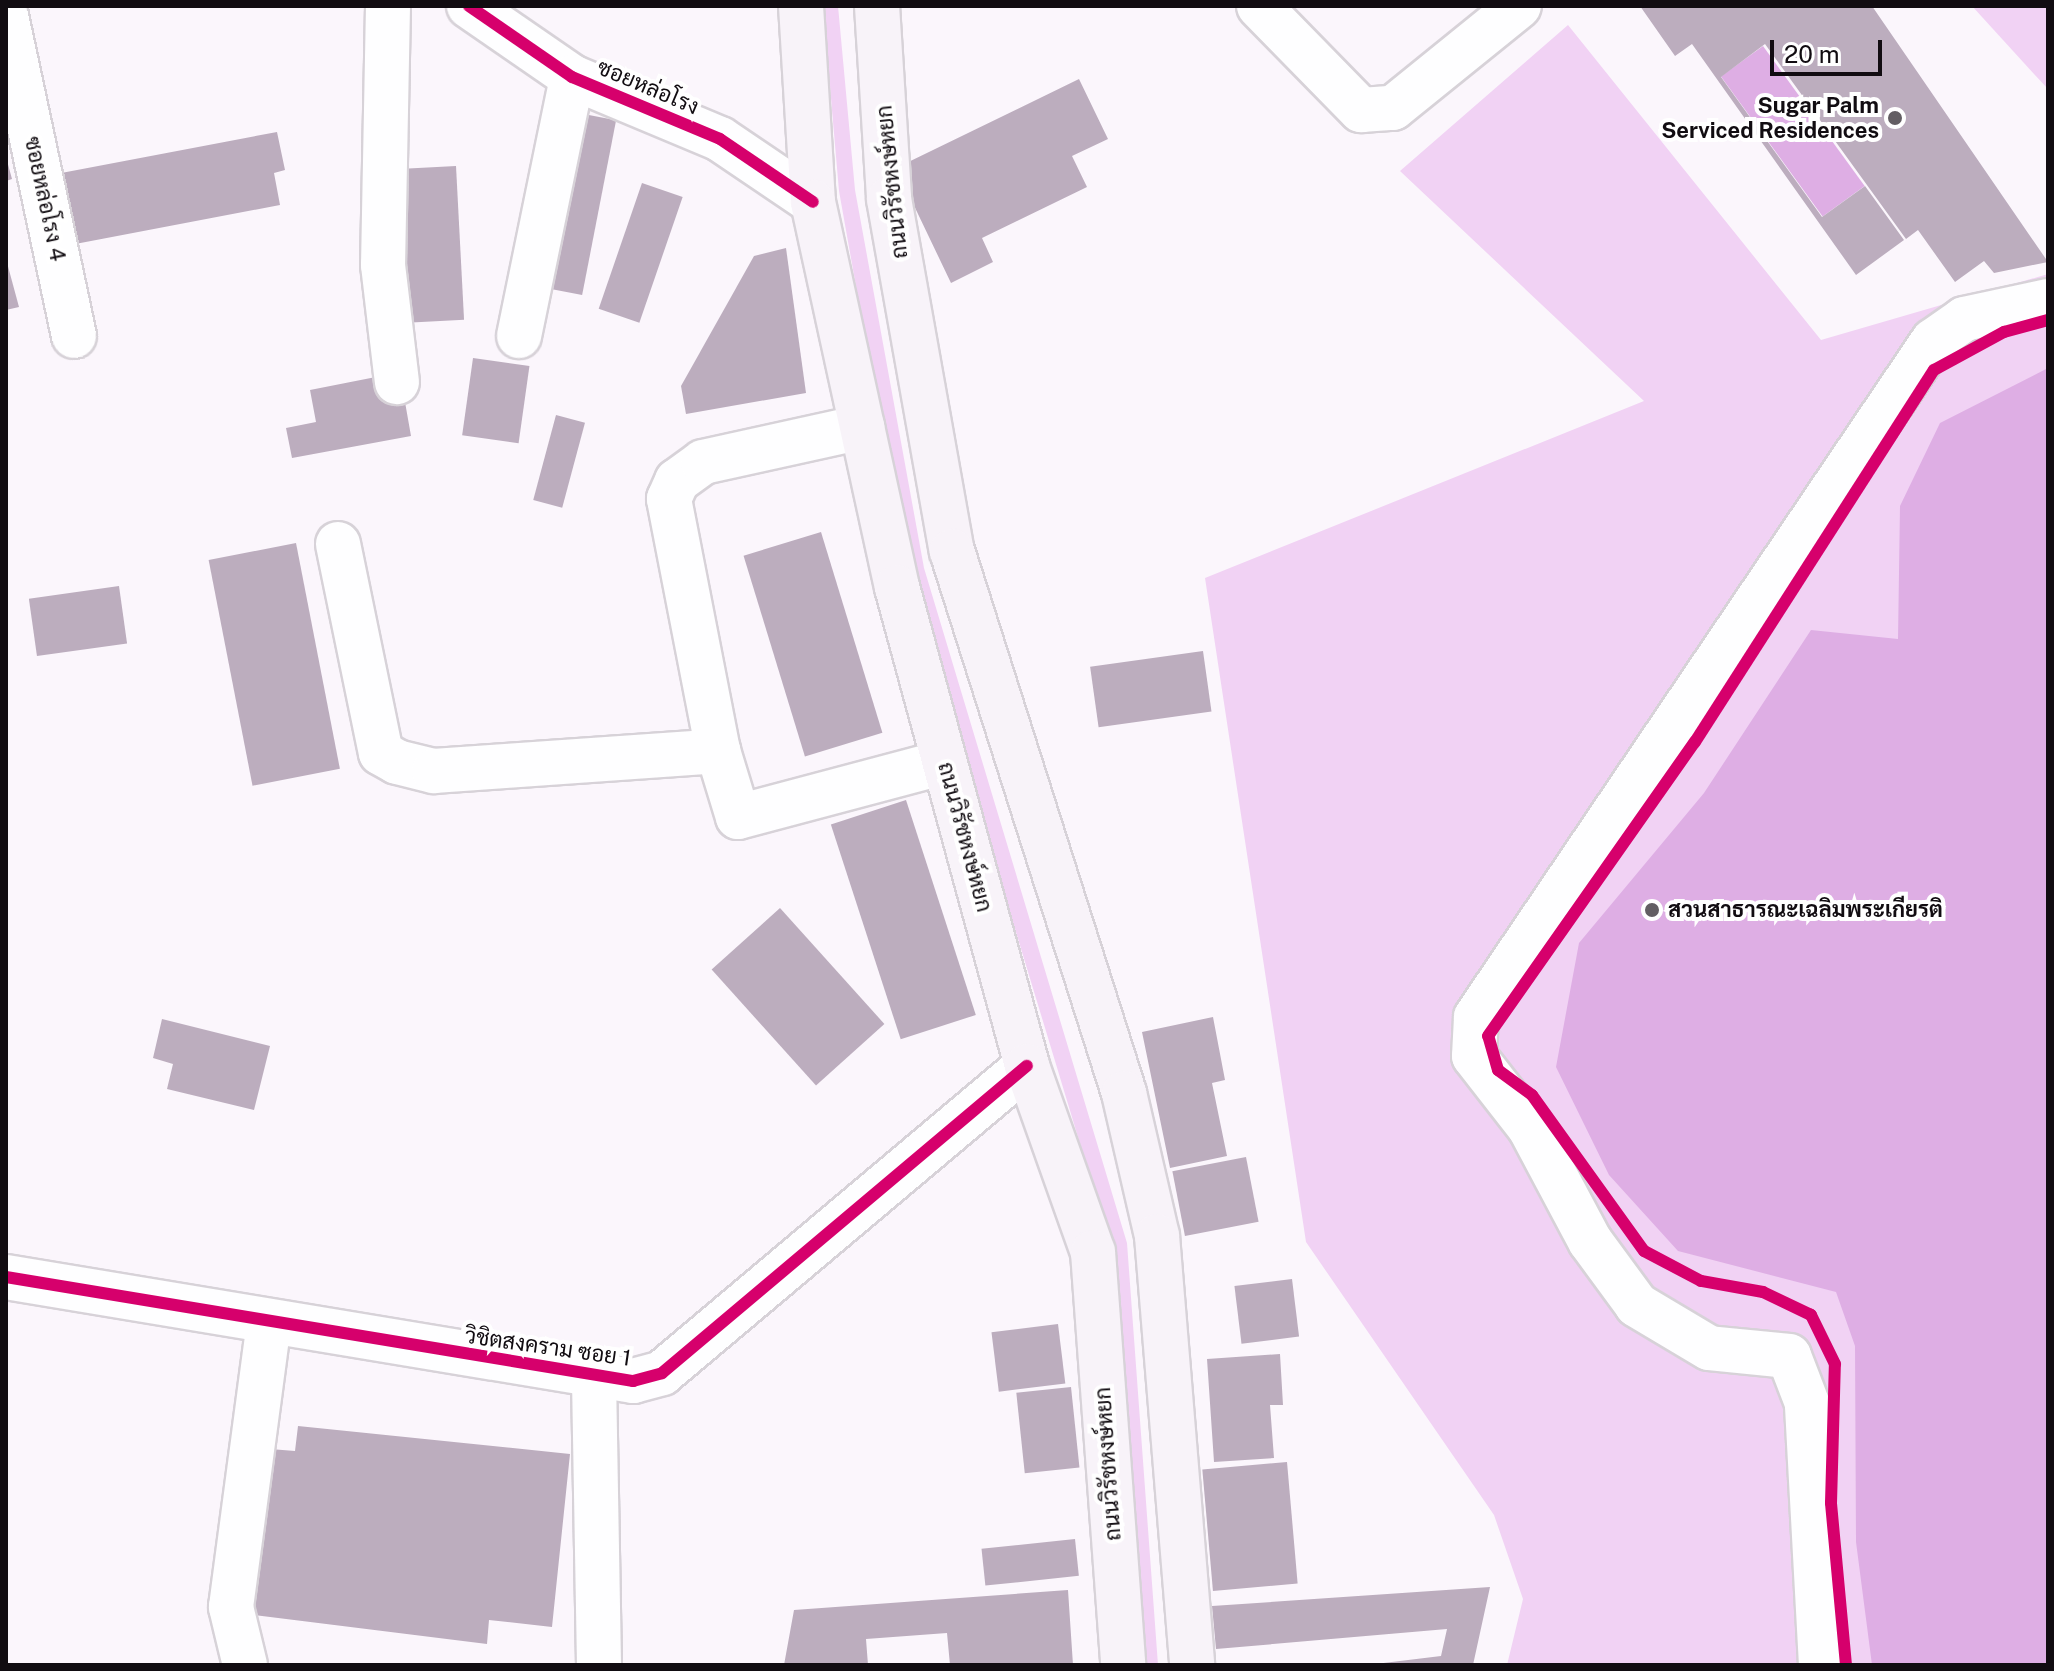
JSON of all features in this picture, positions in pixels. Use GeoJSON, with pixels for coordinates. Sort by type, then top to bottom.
{"type":"FeatureCollection","features":[{"type":"Feature","properties":{"kind":"main road","name":"ถนนวิรัชหงษ์หยก"},"geometry":{"type":"LineString","coordinates":[[801,6],[813,202],[862,427],[944,762],[1027,1066],[1093,1252],[1123,1665]]}},
{"type":"Feature","properties":{"kind":"main road","name":"ถนนวิรัชหงษ์หยก"},"geometry":{"type":"LineString","coordinates":[[877,6],[889,199],[952,551],[1124,1093],[1157,1236],[1192,1665]]}},
{"type":"Feature","properties":{"kind":"street"},"geometry":{"type":"LineString","coordinates":[[388,6],[383,265],[397,382]]}},
{"type":"Feature","properties":{"kind":"street","name":"ซอยหล่อโรง"},"geometry":{"type":"LineString","coordinates":[[469,6],[572,77],[720,139],[813,202]]}},
{"type":"Feature","properties":{"kind":"street"},"geometry":{"type":"LineString","coordinates":[[1259,6],[1361,110],[1393,108],[1519,6]]}},
{"type":"Feature","properties":{"kind":"street","name":"ซอยหล่อโรง 4"},"geometry":{"type":"LineString","coordinates":[[6,16],[74,336]]}},
{"type":"Feature","properties":{"kind":"street"},"geometry":{"type":"LineString","coordinates":[[519,336],[572,77]]}},
{"type":"Feature","properties":{"kind":"street"},"geometry":{"type":"LineString","coordinates":[[1821,1665],[1807,1403],[1789,1356],[1709,1348],[1637,1305],[1590,1241],[1530,1128],[1474,1056],[1476,1017],[1933,341],[1964,319],[2048,301]]}},
{"type":"Feature","properties":{"kind":"street"},"geometry":{"type":"LineString","coordinates":[[862,427],[703,462],[673,490],[670,520],[718,751],[738,817],[944,762]]}},
{"type":"Feature","properties":{"kind":"street"},"geometry":{"type":"LineString","coordinates":[[338,544],[381,753],[397,762],[434,771],[718,751]]}},
{"type":"Feature","properties":{"kind":"street","name":"วิชิตสงคราม ซอย 1"},"geometry":{"type":"LineString","coordinates":[[6,1277],[594,1378],[633,1381],[662,1373],[1027,1066]]}},
{"type":"Feature","properties":{"kind":"street"},"geometry":{"type":"LineString","coordinates":[[245,1665],[231,1607],[269,1322]]}},
{"type":"Feature","properties":{"kind":"street"},"geometry":{"type":"LineString","coordinates":[[594,1378],[599,1665]]}},
{"type":"Feature","properties":{"kind":"shaded area"},"geometry":{"type":"Polygon","coordinates":[[[823,6],[838,6],[855,190],[924,568],[1127,1243],[1158,1665],[1140,1665],[1111,1246],[907,572],[839,191],[823,6]]]}},
{"type":"Feature","properties":{"kind":"shaded area"},"geometry":{"type":"Polygon","coordinates":[[[1972,6],[2048,6],[2048,89],[2034,74],[1972,6]]]}},
{"type":"Feature","properties":{"kind":"shaded area","name":"สวนสาธารณะเฉลิมพระเกียรติ"},"geometry":{"type":"Polygon","coordinates":[[[1568,25],[1821,340],[2048,274],[2048,1665],[1507,1665],[1523,1599],[1494,1515],[1306,1242],[1205,578],[1644,401],[1400,171],[1568,25]]]}},
{"type":"Feature","properties":{"kind":"shaded area"},"geometry":{"type":"Polygon","coordinates":[[[1763,46],[1865,186],[1823,217],[1721,77],[1763,46]]]}},
{"type":"Feature","properties":{"kind":"shaded area"},"geometry":{"type":"Polygon","coordinates":[[[2048,368],[2048,1665],[1872,1665],[1856,1542],[1855,1346],[1836,1292],[1678,1251],[1609,1175],[1556,1067],[1579,943],[1704,793],[1811,630],[1898,639],[1900,506],[1940,423],[2048,368]]]}},
{"type":"Feature","properties":{"kind":"building","name":"Sugar Palm Serviced Residences"},"geometry":{"type":"Polygon","coordinates":[[[1640,6],[1872,6],[2048,262],[1994,273],[1984,261],[1955,282],[1918,230],[1906,239],[1765,44],[1721,77],[1822,217],[1865,186],[1904,240],[1856,275],[1692,44],[1675,56],[1640,6]]]}},
{"type":"Feature","properties":{"kind":"building"},"geometry":{"type":"Polygon","coordinates":[[[1079,79],[1108,139],[1072,156],[1087,187],[982,238],[993,262],[951,283],[896,168],[1079,79]]]}},
{"type":"Feature","properties":{"kind":"building"},"geometry":{"type":"Polygon","coordinates":[[[568,111],[616,120],[582,295],[534,286],[568,111]]]}},
{"type":"Feature","properties":{"kind":"building"},"geometry":{"type":"Polygon","coordinates":[[[277,132],[285,170],[274,173],[280,205],[70,245],[56,174],[277,132]]]}},
{"type":"Feature","properties":{"kind":"building"},"geometry":{"type":"Polygon","coordinates":[[[6,157],[12,179],[6,181],[6,157]]]}},
{"type":"Feature","properties":{"kind":"building"},"geometry":{"type":"Polygon","coordinates":[[[456,166],[464,320],[402,323],[394,169],[456,166]]]}},
{"type":"Feature","properties":{"kind":"building"},"geometry":{"type":"Polygon","coordinates":[[[642,183],[683,197],[639,323],[599,309],[642,183]]]}},
{"type":"Feature","properties":{"kind":"building"},"geometry":{"type":"Polygon","coordinates":[[[786,248],[806,393],[686,414],[681,386],[754,256],[786,248]]]}},
{"type":"Feature","properties":{"kind":"building"},"geometry":{"type":"Polygon","coordinates":[[[6,259],[19,307],[6,310],[6,259]]]}},
{"type":"Feature","properties":{"kind":"building"},"geometry":{"type":"Polygon","coordinates":[[[473,358],[529,366],[519,443],[462,435],[473,358]]]}},
{"type":"Feature","properties":{"kind":"building"},"geometry":{"type":"Polygon","coordinates":[[[386,375],[391,404],[405,402],[411,436],[292,458],[286,428],[316,422],[310,390],[386,375]]]}},
{"type":"Feature","properties":{"kind":"building"},"geometry":{"type":"Polygon","coordinates":[[[556,415],[585,423],[562,508],[533,500],[556,415]]]}},
{"type":"Feature","properties":{"kind":"building"},"geometry":{"type":"Polygon","coordinates":[[[821,532],[882,733],[805,757],[744,556],[821,532]]]}},
{"type":"Feature","properties":{"kind":"building"},"geometry":{"type":"Polygon","coordinates":[[[296,543],[340,769],[253,786],[209,560],[296,543]]]}},
{"type":"Feature","properties":{"kind":"building"},"geometry":{"type":"Polygon","coordinates":[[[119,586],[127,643],[37,656],[29,599],[119,586]]]}},
{"type":"Feature","properties":{"kind":"building"},"geometry":{"type":"Polygon","coordinates":[[[1203,651],[1211,711],[1099,727],[1090,667],[1203,651]]]}},
{"type":"Feature","properties":{"kind":"building"},"geometry":{"type":"Polygon","coordinates":[[[906,800],[976,1015],[901,1039],[831,824],[906,800]]]}},
{"type":"Feature","properties":{"kind":"building"},"geometry":{"type":"Polygon","coordinates":[[[780,908],[884,1024],[816,1085],[712,970],[780,908]]]}},
{"type":"Feature","properties":{"kind":"building"},"geometry":{"type":"Polygon","coordinates":[[[1213,1017],[1225,1080],[1212,1083],[1227,1156],[1170,1168],[1142,1032],[1213,1017]]]}},
{"type":"Feature","properties":{"kind":"building"},"geometry":{"type":"Polygon","coordinates":[[[162,1019],[270,1046],[254,1110],[167,1089],[173,1064],[153,1058],[162,1019]]]}},
{"type":"Feature","properties":{"kind":"building"},"geometry":{"type":"Polygon","coordinates":[[[1246,1157],[1259,1222],[1185,1236],[1172,1171],[1246,1157]]]}},
{"type":"Feature","properties":{"kind":"building"},"geometry":{"type":"Polygon","coordinates":[[[1292,1279],[1299,1337],[1242,1344],[1234,1286],[1292,1279]]]}},
{"type":"Feature","properties":{"kind":"building"},"geometry":{"type":"Polygon","coordinates":[[[1058,1324],[1065,1384],[999,1392],[991,1332],[1058,1324]]]}},
{"type":"Feature","properties":{"kind":"building"},"geometry":{"type":"Polygon","coordinates":[[[1280,1354],[1283,1405],[1270,1405],[1274,1458],[1214,1462],[1207,1359],[1280,1354]]]}},
{"type":"Feature","properties":{"kind":"building"},"geometry":{"type":"Polygon","coordinates":[[[1071,1387],[1079,1468],[1025,1473],[1016,1393],[1071,1387]]]}},
{"type":"Feature","properties":{"kind":"building"},"geometry":{"type":"Polygon","coordinates":[[[298,1426],[570,1454],[552,1627],[489,1620],[487,1644],[253,1615],[270,1449],[295,1451],[298,1426]]]}},
{"type":"Feature","properties":{"kind":"building"},"geometry":{"type":"Polygon","coordinates":[[[1287,1462],[1298,1584],[1213,1591],[1202,1469],[1287,1462]]]}},
{"type":"Feature","properties":{"kind":"building"},"geometry":{"type":"Polygon","coordinates":[[[1075,1539],[1079,1576],[985,1586],[982,1549],[1075,1539]]]}},
{"type":"Feature","properties":{"kind":"building"},"geometry":{"type":"Polygon","coordinates":[[[1490,1587],[1473,1665],[1367,1665],[1441,1656],[1447,1629],[1216,1649],[1212,1606],[1490,1587]]]}},
{"type":"Feature","properties":{"kind":"building"},"geometry":{"type":"Polygon","coordinates":[[[1068,1590],[1073,1665],[950,1665],[947,1633],[866,1639],[868,1665],[784,1665],[794,1610],[1068,1590]]]}},
{"type":"Feature","properties":{"kind":"cycle path"},"geometry":{"type":"LineString","coordinates":[[469,6],[572,77],[720,139],[813,202]]}},
{"type":"Feature","properties":{"kind":"cycle path"},"geometry":{"type":"LineString","coordinates":[[1846,1665],[1831,1503],[1835,1364],[1811,1315],[1763,1292],[1701,1281],[1644,1251],[1532,1095],[1498,1070],[1488,1036],[1695,742],[1934,370],[2004,332],[2048,320]]}},
{"type":"Feature","properties":{"kind":"cycle path"},"geometry":{"type":"LineString","coordinates":[[6,1277],[633,1381],[662,1373],[1027,1066]]}},
{"type":"Feature","properties":{"kind":"place","name":"Sugar Palm Serviced Residences"},"geometry":{"type":"Point","coordinates":[1895,118]}},
{"type":"Feature","properties":{"kind":"place","name":"สวนสาธารณะเฉลิมพระเกียรติ"},"geometry":{"type":"Point","coordinates":[1652,910]}}]}
